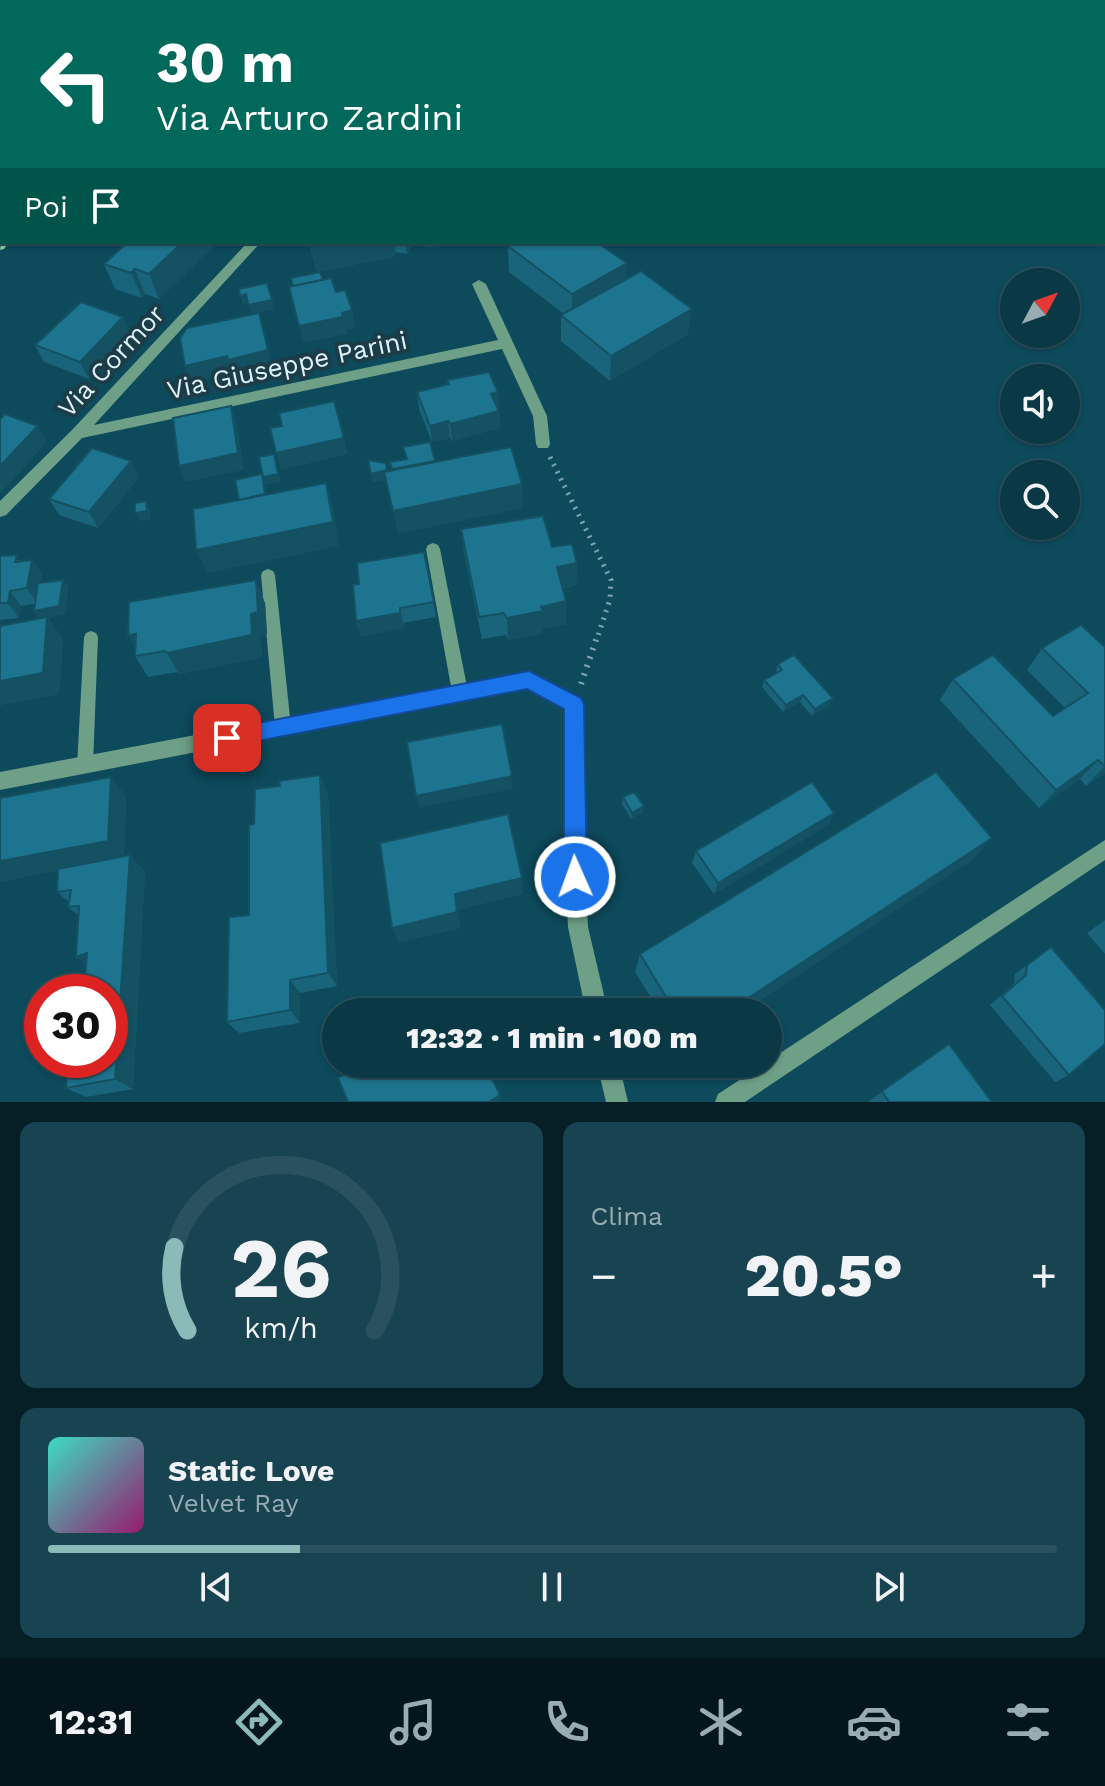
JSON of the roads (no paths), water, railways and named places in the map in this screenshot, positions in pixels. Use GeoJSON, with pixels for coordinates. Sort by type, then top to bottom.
{"type":"FeatureCollection","features":[{"type":"Feature","properties":{"kind":"street","name":"Via Cormor"},"geometry":{"type":"LineString","coordinates":[[0,511],[77,434],[253,244]]}},
{"type":"Feature","properties":{"kind":"street"},"geometry":{"type":"LineString","coordinates":[[479,284],[540,416],[543,444]]}},
{"type":"Feature","properties":{"kind":"street","name":"Via Giuseppe Parini"},"geometry":{"type":"LineString","coordinates":[[77,434],[506,343]]}},
{"type":"Feature","properties":{"kind":"street"},"geometry":{"type":"LineString","coordinates":[[0,781],[529,680],[574,704],[573,826],[578,927],[594,998]]}},
{"type":"Feature","properties":{"kind":"street"},"geometry":{"type":"LineString","coordinates":[[726,1102],[1105,849]]}},
{"type":"Feature","properties":{"kind":"street"},"geometry":{"type":"LineString","coordinates":[[611,1078],[617,1102]]}},
{"type":"Feature","properties":{"kind":"lane"},"geometry":{"type":"LineString","coordinates":[[433,549],[460,692]]}},
{"type":"Feature","properties":{"kind":"lane"},"geometry":{"type":"LineString","coordinates":[[268,575],[283,727]]}},
{"type":"Feature","properties":{"kind":"lane"},"geometry":{"type":"LineString","coordinates":[[85,766],[91,637]]}}]}
